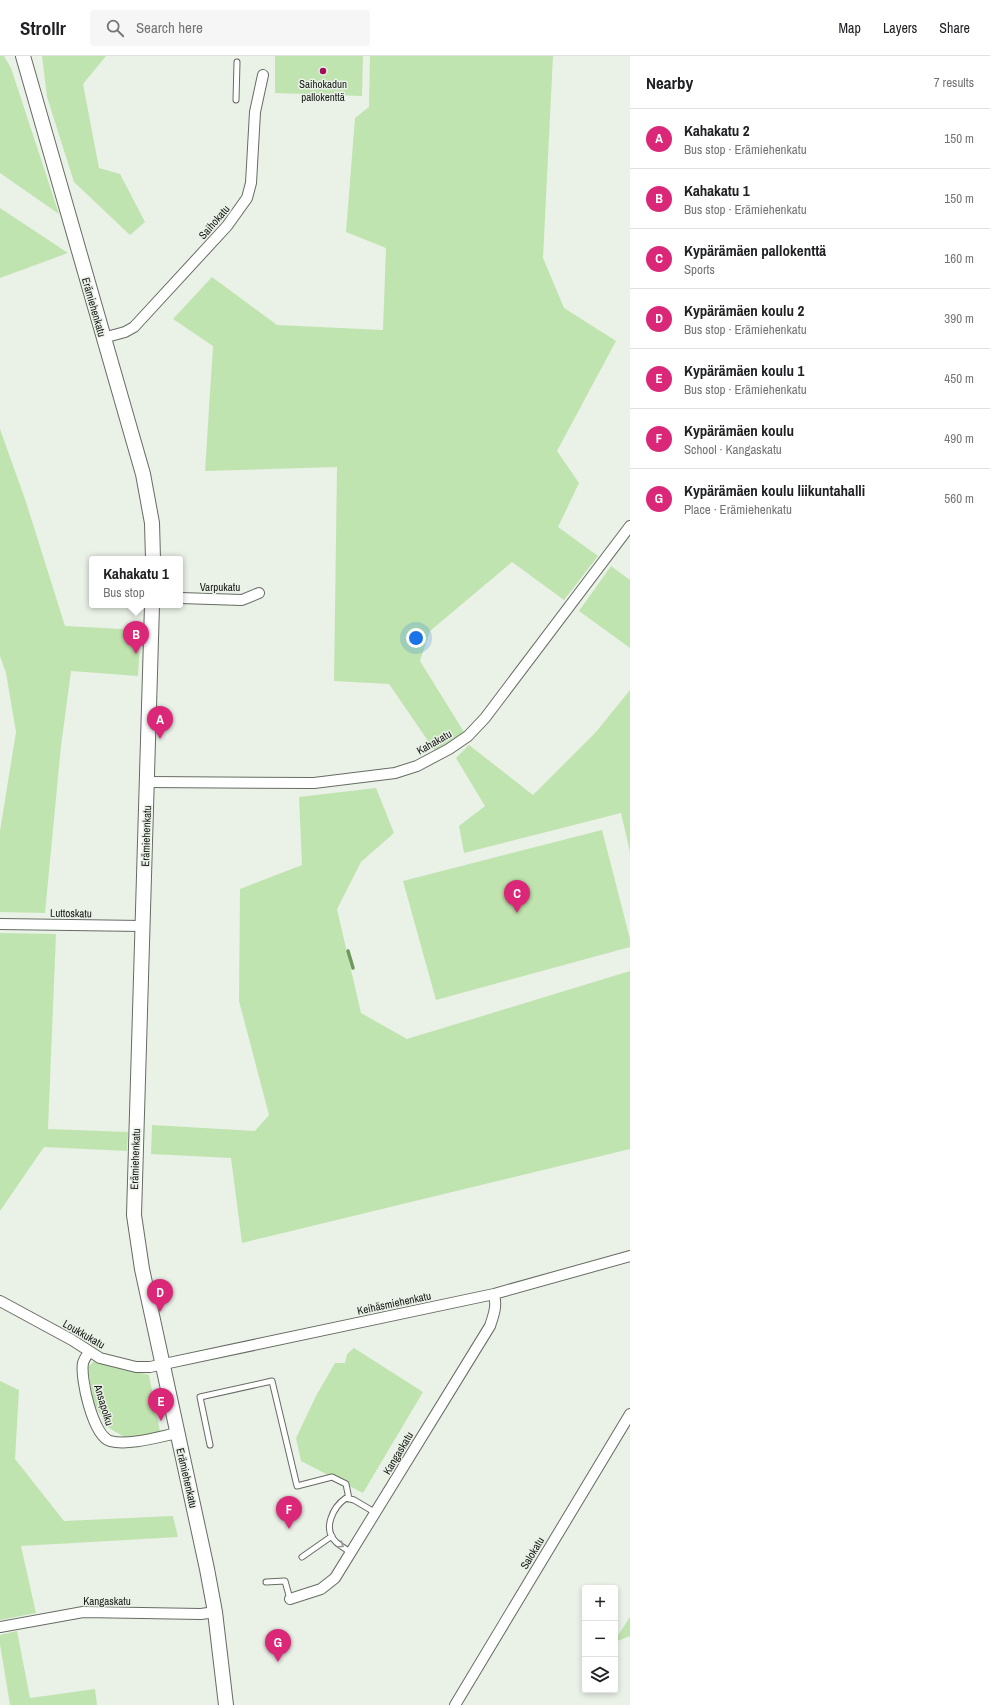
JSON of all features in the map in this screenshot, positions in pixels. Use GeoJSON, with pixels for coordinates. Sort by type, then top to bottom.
{"type":"FeatureCollection","features":[{"type":"Feature","properties":{"kind":"street","name":"Erämiehenkatu"},"geometry":{"type":"LineString","coordinates":[[23,56],[102,338],[142,474],[152,523],[153,556]]}},
{"type":"Feature","properties":{"kind":"street","name":"Saihokatu"},"geometry":{"type":"LineString","coordinates":[[102,338],[125,332],[134,327],[227,226],[247,198],[251,183],[255,112],[263,75]]}},
{"type":"Feature","properties":{"kind":"street","name":"Kahakatu"},"geometry":{"type":"LineString","coordinates":[[148,782],[314,783],[395,773],[417,766],[437,756],[468,736],[485,718],[630,526]]}},
{"type":"Feature","properties":{"kind":"street","name":"Varpukatu"},"geometry":{"type":"LineString","coordinates":[[183,598],[242,600],[259,593]]}},
{"type":"Feature","properties":{"kind":"street","name":"Erämiehenkatu"},"geometry":{"type":"LineString","coordinates":[[152,608],[148,782],[142,926],[134,1215],[142,1269],[162,1366],[207,1569],[215,1612],[226,1705]]}},
{"type":"Feature","properties":{"kind":"street","name":"Luttoskatu"},"geometry":{"type":"LineString","coordinates":[[0,924],[142,926]]}},
{"type":"Feature","properties":{"kind":"street","name":"Keihäsmiehenkatu"},"geometry":{"type":"LineString","coordinates":[[162,1366],[494,1294],[630,1256]]}},
{"type":"Feature","properties":{"kind":"street","name":"Kangaskatu"},"geometry":{"type":"LineString","coordinates":[[290,1599],[315,1592],[336,1578],[490,1326],[495,1312],[496,1302],[494,1294]]}},
{"type":"Feature","properties":{"kind":"street","name":"Loukkukatu"},"geometry":{"type":"LineString","coordinates":[[0,1301],[72,1340],[100,1358],[136,1367],[162,1366]]}},
{"type":"Feature","properties":{"kind":"street","name":"Ansapolku"},"geometry":{"type":"LineString","coordinates":[[89,1352],[83,1363],[84,1376],[89,1405],[94,1422],[100,1434],[109,1441],[125,1442],[177,1433]]}},
{"type":"Feature","properties":{"kind":"street","name":"Salokatu"},"geometry":{"type":"LineString","coordinates":[[455,1705],[630,1414]]}},
{"type":"Feature","properties":{"kind":"street","name":"Kangaskatu"},"geometry":{"type":"LineString","coordinates":[[0,1627],[83,1612],[201,1614],[215,1612]]}},
{"type":"Feature","properties":{"kind":"lane"},"geometry":{"type":"LineString","coordinates":[[236,100],[237,62]]}},
{"type":"Feature","properties":{"kind":"lane"},"geometry":{"type":"LineString","coordinates":[[210,1445],[200,1397],[272,1381],[297,1486],[332,1477],[346,1484],[349,1499]]}},
{"type":"Feature","properties":{"kind":"lane"},"geometry":{"type":"LineString","coordinates":[[352,1553],[335,1541],[329,1532],[331,1516],[339,1503],[346,1498],[354,1500],[376,1514]]}},
{"type":"Feature","properties":{"kind":"lane"},"geometry":{"type":"LineString","coordinates":[[302,1557],[332,1536]]}},
{"type":"Feature","properties":{"kind":"lane"},"geometry":{"type":"LineString","coordinates":[[266,1582],[285,1581],[290,1599]]}},
{"type":"Feature","properties":{"kind":"green space"},"geometry":{"type":"Polygon","coordinates":[[[0,56],[4,56],[11,68],[59,214],[0,173],[0,56]]]}},
{"type":"Feature","properties":{"kind":"green space"},"geometry":{"type":"Polygon","coordinates":[[[42,56],[106,56],[83,84],[99,168],[120,174],[145,222],[130,235],[74,182],[47,97],[42,56]]]}},
{"type":"Feature","properties":{"kind":"green space"},"geometry":{"type":"Polygon","coordinates":[[[275,56],[363,56],[362,96],[275,93],[275,56]]]}},
{"type":"Feature","properties":{"kind":"green space"},"geometry":{"type":"Polygon","coordinates":[[[370,56],[553,56],[543,258],[564,308],[616,341],[557,451],[579,483],[558,527],[598,556],[564,600],[512,562],[430,631],[420,661],[464,732],[435,751],[389,684],[334,681],[337,467],[205,471],[213,346],[173,319],[212,277],[277,325],[383,330],[386,248],[346,232],[355,118],[369,107],[370,56]]]}},
{"type":"Feature","properties":{"kind":"green space"},"geometry":{"type":"Polygon","coordinates":[[[0,208],[68,253],[0,278],[0,208]]]}},
{"type":"Feature","properties":{"kind":"green space"},"geometry":{"type":"Polygon","coordinates":[[[0,429],[26,502],[65,626],[141,630],[138,676],[71,671],[61,746],[45,913],[0,912],[0,831],[16,732],[6,673],[0,656],[0,429]]]}},
{"type":"Feature","properties":{"kind":"green space"},"geometry":{"type":"Polygon","coordinates":[[[611,566],[630,580],[630,648],[579,611],[611,566]]]}},
{"type":"Feature","properties":{"kind":"green space"},"geometry":{"type":"Polygon","coordinates":[[[630,690],[630,852],[621,813],[464,853],[459,826],[485,806],[456,758],[469,745],[533,795],[596,732],[630,690]]]}},
{"type":"Feature","properties":{"kind":"green space"},"geometry":{"type":"Polygon","coordinates":[[[376,788],[394,833],[361,862],[337,909],[361,1013],[407,1039],[630,971],[630,1149],[242,1243],[231,1158],[151,1154],[152,1125],[255,1131],[269,1115],[239,1001],[240,889],[302,865],[299,797],[376,788]]]}},
{"type":"Feature","properties":{"kind":"green space"},"geometry":{"type":"Polygon","coordinates":[[[602,830],[630,939],[630,947],[436,1000],[403,881],[602,830]]]}},
{"type":"Feature","properties":{"kind":"green space"},"geometry":{"type":"Polygon","coordinates":[[[0,933],[56,934],[48,1129],[128,1132],[127,1151],[44,1147],[0,1211],[0,933]]]}},
{"type":"Feature","properties":{"kind":"green space"},"geometry":{"type":"Polygon","coordinates":[[[354,1348],[423,1392],[363,1493],[301,1461],[296,1438],[316,1396],[335,1363],[345,1363],[347,1354],[354,1348]]]}},
{"type":"Feature","properties":{"kind":"green space"},"geometry":{"type":"Polygon","coordinates":[[[94,1361],[149,1375],[160,1432],[126,1438],[109,1428],[97,1409],[93,1406],[88,1367],[94,1361]]]}},
{"type":"Feature","properties":{"kind":"green space"},"geometry":{"type":"Polygon","coordinates":[[[0,1381],[19,1390],[15,1459],[64,1521],[173,1516],[178,1537],[21,1546],[36,1613],[0,1620],[0,1381]]]}},
{"type":"Feature","properties":{"kind":"green space"},"geometry":{"type":"Polygon","coordinates":[[[630,1617],[630,1636],[618,1641],[618,1635],[630,1617]]]}},
{"type":"Feature","properties":{"kind":"green space"},"geometry":{"type":"Polygon","coordinates":[[[17,1631],[30,1698],[95,1689],[97,1705],[10,1705],[0,1644],[0,1635],[17,1631]]]}},
{"type":"Feature","properties":{"kind":"waterway"},"geometry":{"type":"LineString","coordinates":[[348,951],[353,968]]}},
{"type":"Feature","properties":{"kind":"place","name":"Saihokadun pallokenttä"},"geometry":{"type":"Point","coordinates":[323,71]}},
{"type":"Feature","properties":{"kind":"place","name":"Kahakatu 1"},"geometry":{"type":"Point","coordinates":[136,654]}},
{"type":"Feature","properties":{"kind":"place","name":"Kahakatu 2"},"geometry":{"type":"Point","coordinates":[160,739]}},
{"type":"Feature","properties":{"kind":"place","name":"Kypärämäen pallokenttä"},"geometry":{"type":"Point","coordinates":[517,913]}},
{"type":"Feature","properties":{"kind":"place","name":"Kypärämäen koulu 2"},"geometry":{"type":"Point","coordinates":[160,1312]}},
{"type":"Feature","properties":{"kind":"place","name":"Kypärämäen koulu 1"},"geometry":{"type":"Point","coordinates":[161,1421]}},
{"type":"Feature","properties":{"kind":"place","name":"Kypärämäen koulu"},"geometry":{"type":"Point","coordinates":[289,1529]}},
{"type":"Feature","properties":{"kind":"place","name":"Kypärämäen koulu liikuntahalli"},"geometry":{"type":"Point","coordinates":[278,1662]}}]}
